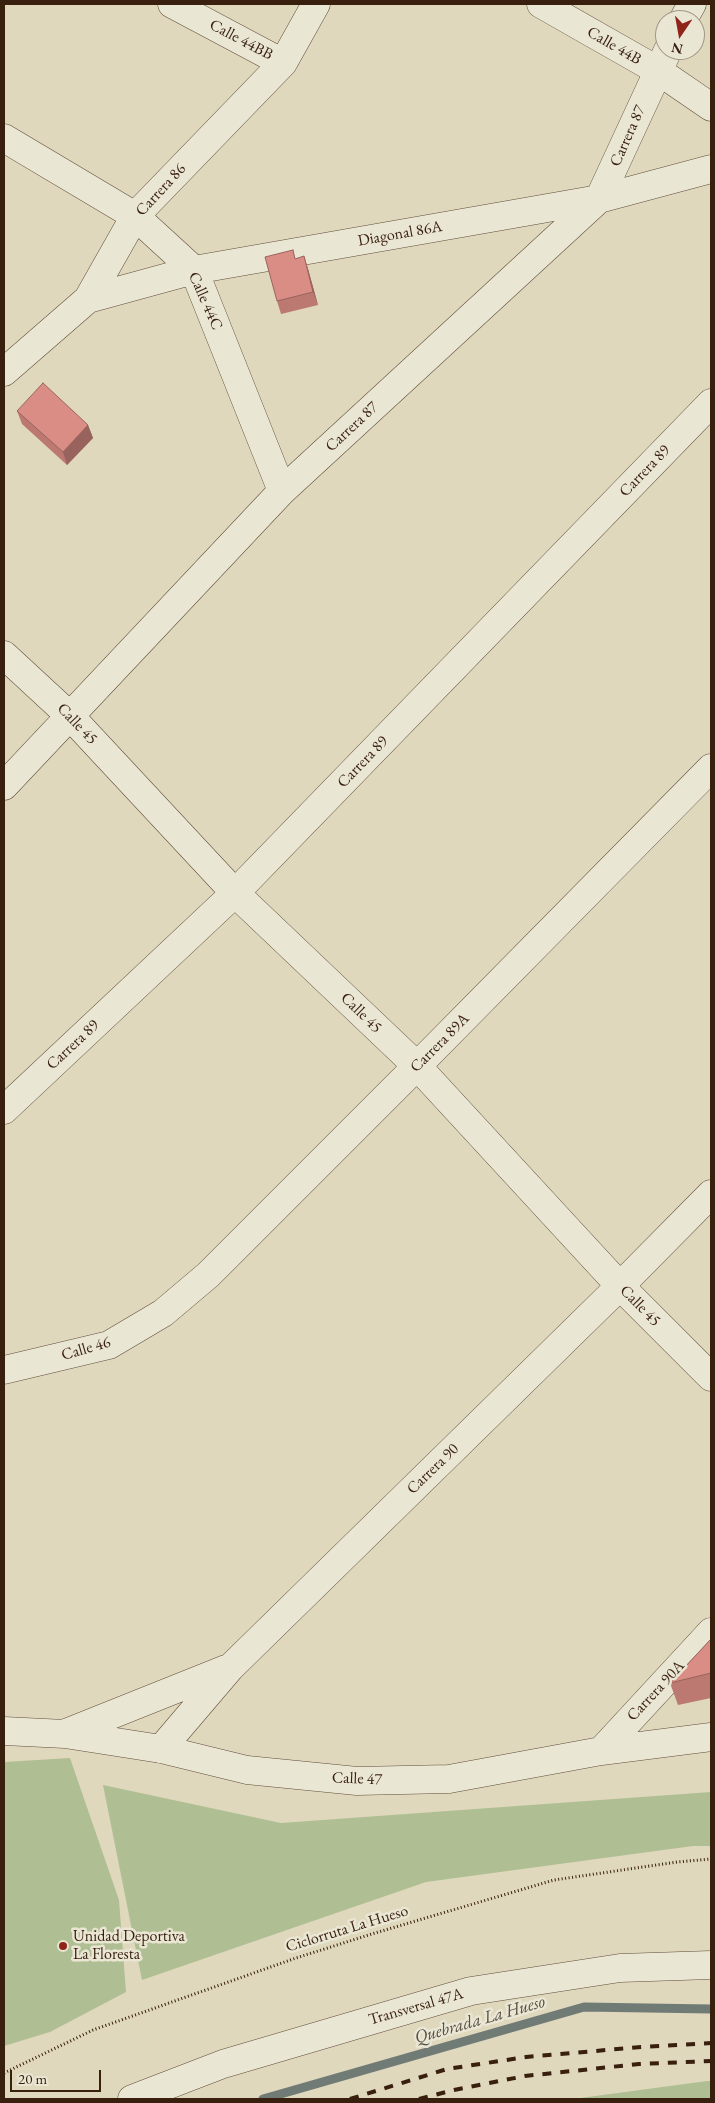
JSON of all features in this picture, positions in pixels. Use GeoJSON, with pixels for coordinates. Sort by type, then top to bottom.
{"type":"FeatureCollection","features":[{"type":"Feature","properties":{"kind":"street","name":"Calle 44BB"},"geometry":{"type":"LineString","coordinates":[[172,4],[283,63]]}},
{"type":"Feature","properties":{"kind":"street","name":"Carrera 86"},"geometry":{"type":"LineString","coordinates":[[4,372],[88,299],[135,216],[283,63],[316,4]]}},
{"type":"Feature","properties":{"kind":"street","name":"Calle 44B"},"geometry":{"type":"LineString","coordinates":[[541,4],[655,56]]}},
{"type":"Feature","properties":{"kind":"street","name":"Calle 44B"},"geometry":{"type":"LineString","coordinates":[[663,60],[711,107]]}},
{"type":"Feature","properties":{"kind":"street","name":"Carrera 87"},"geometry":{"type":"LineString","coordinates":[[4,786],[282,491],[599,199],[663,60]]}},
{"type":"Feature","properties":{"kind":"street","name":"Calle 44C"},"geometry":{"type":"LineString","coordinates":[[4,138],[135,216],[194,270],[282,491]]}},
{"type":"Feature","properties":{"kind":"street","name":"Diagonal 86A"},"geometry":{"type":"LineString","coordinates":[[88,299],[194,270],[599,199],[711,169]]}},
{"type":"Feature","properties":{"kind":"street","name":"Carrera 89"},"geometry":{"type":"LineString","coordinates":[[4,1110],[235,893],[711,403]]}},
{"type":"Feature","properties":{"kind":"street","name":"Calle 45"},"geometry":{"type":"LineString","coordinates":[[4,655],[70,716],[235,893],[417,1066],[620,1286],[711,1377]]}},
{"type":"Feature","properties":{"kind":"street","name":"Carrera 89A"},"geometry":{"type":"LineString","coordinates":[[163,1313],[208,1275],[711,768]]}},
{"type":"Feature","properties":{"kind":"street","name":"Carrera 90"},"geometry":{"type":"LineString","coordinates":[[161,1749],[230,1668],[620,1286],[711,1194]]}},
{"type":"Feature","properties":{"kind":"street","name":"Calle 46"},"geometry":{"type":"LineString","coordinates":[[4,1370],[109,1346],[163,1313]]}},
{"type":"Feature","properties":{"kind":"street","name":"Carrera 90A"},"geometry":{"type":"LineString","coordinates":[[601,1751],[711,1632]]}},
{"type":"Feature","properties":{"kind":"street"},"geometry":{"type":"LineString","coordinates":[[65,1734],[230,1668]]}},
{"type":"Feature","properties":{"kind":"street","name":"Calle 47"},"geometry":{"type":"LineString","coordinates":[[4,1730],[65,1734],[161,1749],[247,1770],[358,1780],[449,1779],[601,1751],[711,1737]]}},
{"type":"Feature","properties":{"kind":"street","name":"Transversal 47A"},"geometry":{"type":"LineString","coordinates":[[132,2099],[223,2064],[471,1991],[620,1968],[711,1965]]}},
{"type":"Feature","properties":{"kind":"path","name":"Ciclorruta La Hueso"},"geometry":{"type":"LineString","coordinates":[[4,2073],[93,2030],[296,1958],[375,1933],[554,1880],[677,1862],[711,1859]]}},
{"type":"Feature","properties":{"kind":"green space","name":"Unidad Deportiva La Floresta"},"geometry":{"type":"Polygon","coordinates":[[[70,1758],[119,1900],[126,1992],[50,2032],[4,2046],[4,1762],[70,1758]]]}},
{"type":"Feature","properties":{"kind":"green space"},"geometry":{"type":"Polygon","coordinates":[[[103,1785],[281,1823],[711,1792],[711,1846],[693,1846],[426,1882],[142,1980],[103,1785]]]}},
{"type":"Feature","properties":{"kind":"green space"},"geometry":{"type":"Polygon","coordinates":[[[711,2081],[711,2099],[573,2099],[711,2081]]]}},
{"type":"Feature","properties":{"kind":"building"},"geometry":{"type":"Polygon","coordinates":[[[293,250],[295,259],[304,256],[313,292],[277,301],[265,257],[293,250]]]}},
{"type":"Feature","properties":{"kind":"building"},"geometry":{"type":"Polygon","coordinates":[[[43,383],[88,425],[63,452],[17,411],[43,383]]]}},
{"type":"Feature","properties":{"kind":"building"},"geometry":{"type":"Polygon","coordinates":[[[711,1639],[711,1673],[670,1683],[711,1639]]]}},
{"type":"Feature","properties":{"kind":"waterway","name":"Quebrada La Hueso"},"geometry":{"type":"LineString","coordinates":[[263,2099],[584,2007],[711,2009]]}},
{"type":"Feature","properties":{"kind":"railway"},"geometry":{"type":"LineString","coordinates":[[350,2099],[447,2069],[526,2057],[711,2043]]}},
{"type":"Feature","properties":{"kind":"railway"},"geometry":{"type":"LineString","coordinates":[[419,2099],[525,2076],[639,2064],[711,2061]]}},
{"type":"Feature","properties":{"kind":"place","name":"Unidad Deportiva La Floresta"},"geometry":{"type":"Point","coordinates":[63,1946]}}]}
